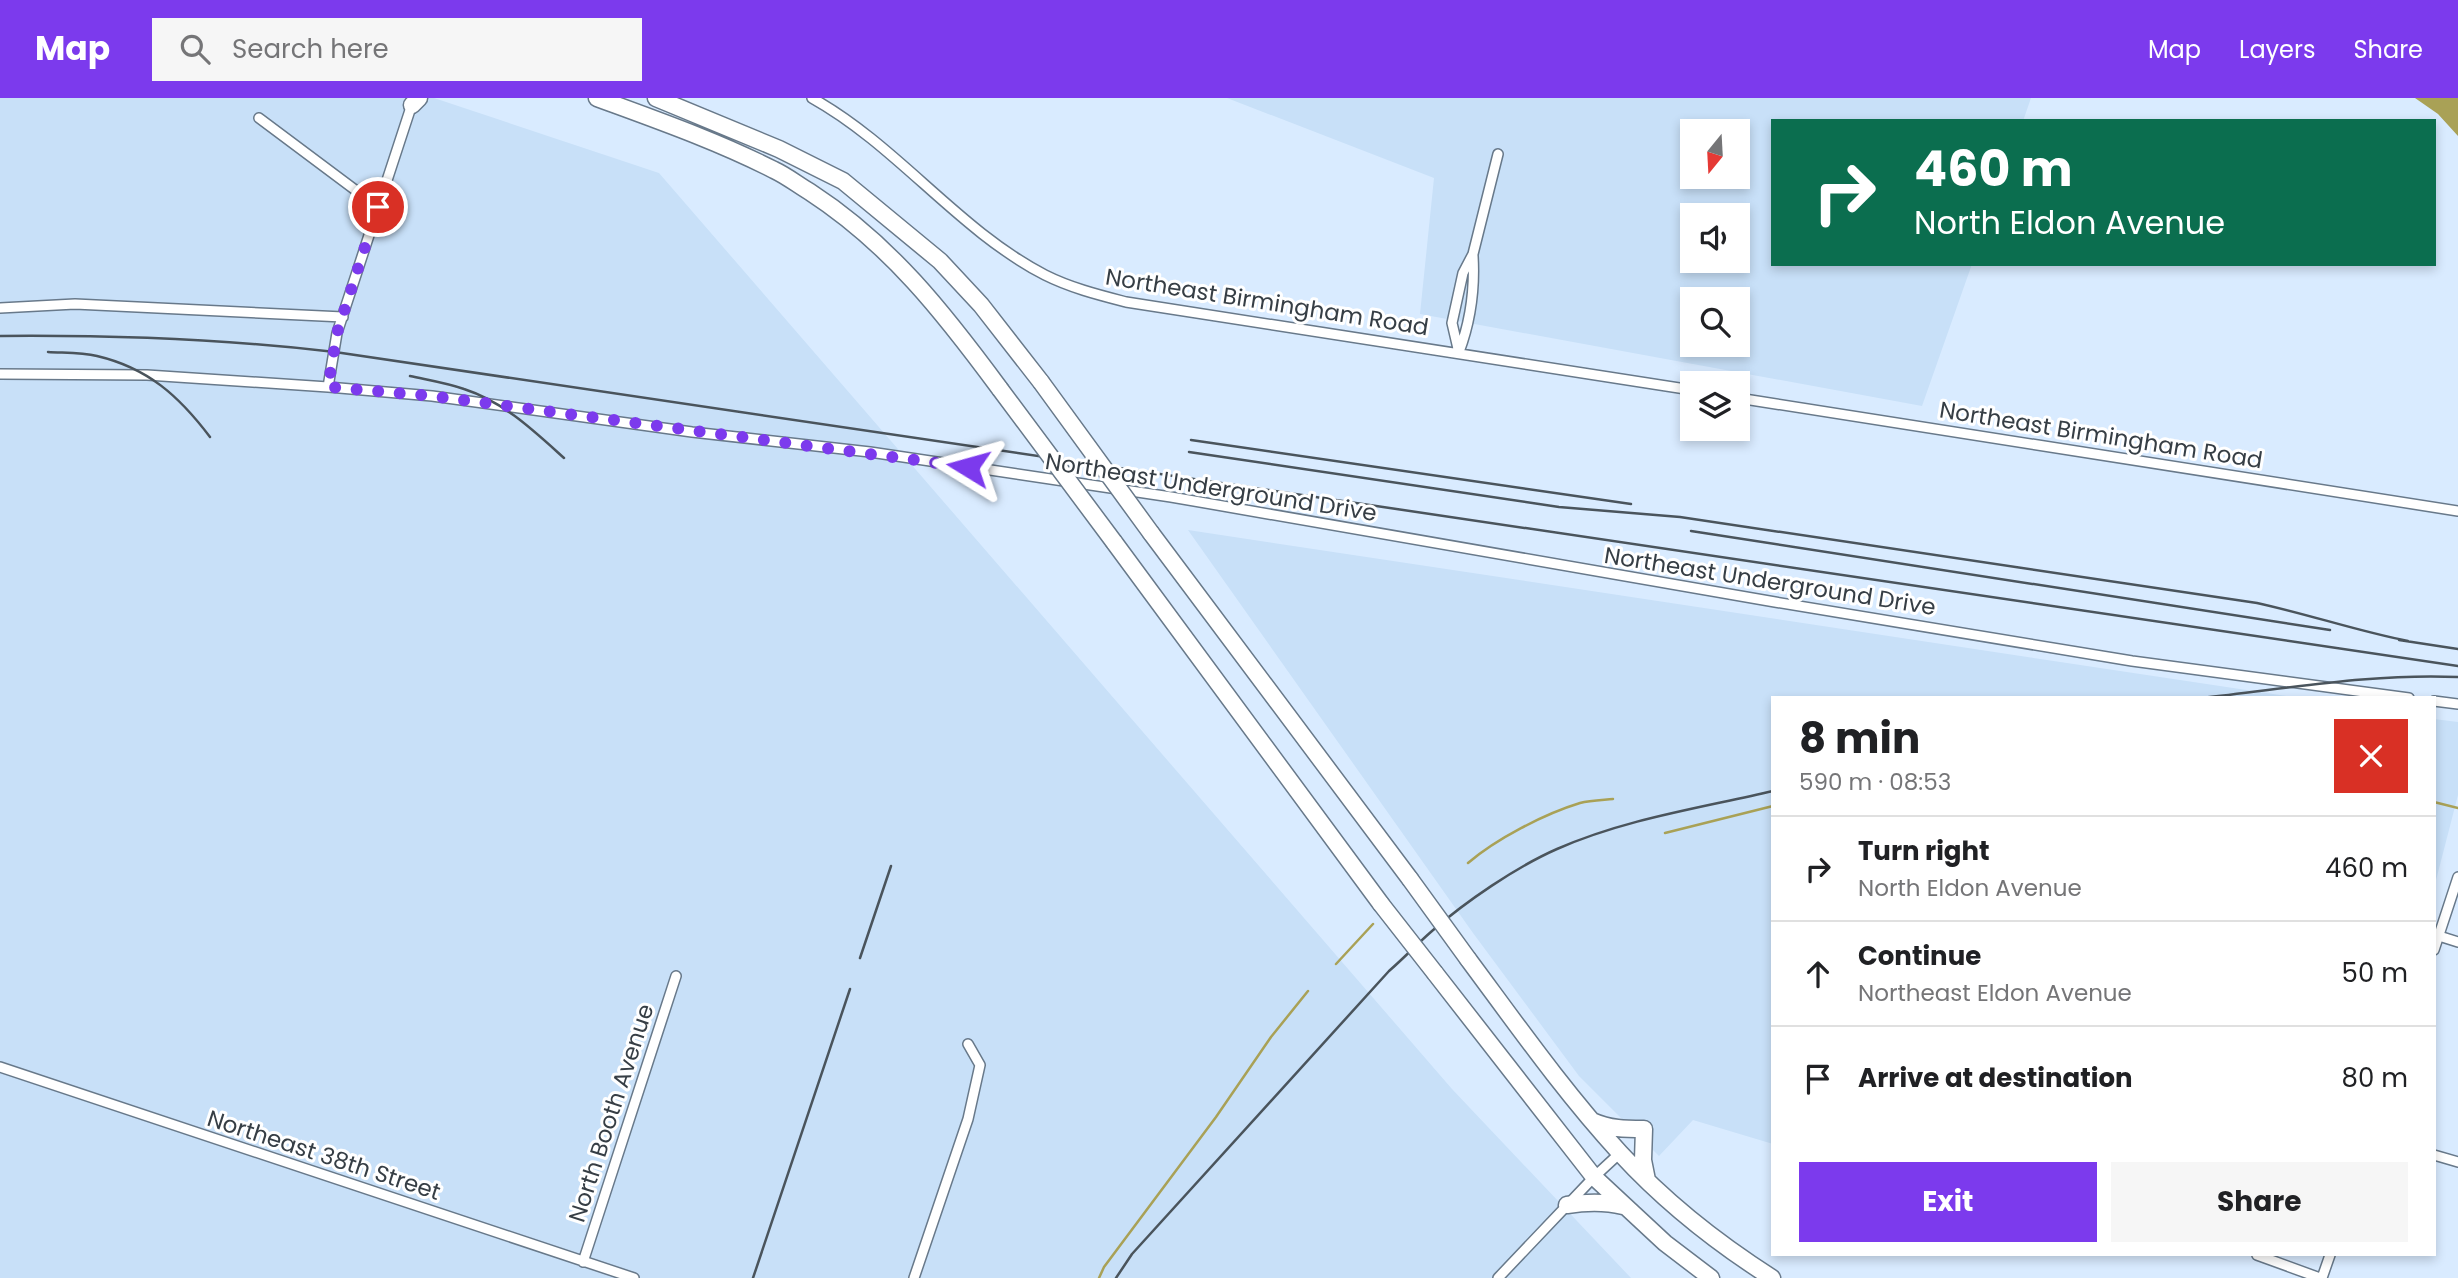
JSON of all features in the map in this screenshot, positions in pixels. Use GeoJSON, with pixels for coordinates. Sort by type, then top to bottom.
{"type":"FeatureCollection","features":[{"type":"Feature","properties":{"kind":"highway"},"geometry":{"type":"LineString","coordinates":[[597,98],[696,134],[776,171],[841,212],[898,263],[948,318],[1381,904],[1594,1177],[1665,1243],[1711,1278]]}},
{"type":"Feature","properties":{"kind":"highway"},"geometry":{"type":"LineString","coordinates":[[656,98],[779,149],[843,181],[940,261],[981,305],[1041,382],[1562,1086],[1647,1180],[1711,1236],[1772,1278]]}},
{"type":"Feature","properties":{"kind":"highway"},"geometry":{"type":"LineString","coordinates":[[1592,1121],[1605,1127],[1644,1129],[1643,1152],[1647,1180]]}},
{"type":"Feature","properties":{"kind":"highway"},"geometry":{"type":"LineString","coordinates":[[1567,1205],[1588,1202],[1624,1206]]}},
{"type":"Feature","properties":{"kind":"street","name":"Northeast Birmingham Road"},"geometry":{"type":"LineString","coordinates":[[812,98],[883,146],[978,230],[1046,275],[1075,287],[1126,302],[1680,388]]}},
{"type":"Feature","properties":{"kind":"street"},"geometry":{"type":"LineString","coordinates":[[328,387],[337,333],[415,100]]}},
{"type":"Feature","properties":{"kind":"street"},"geometry":{"type":"LineString","coordinates":[[259,118],[378,207]]}},
{"type":"Feature","properties":{"kind":"street"},"geometry":{"type":"LineString","coordinates":[[1459,353],[1452,323],[1463,273],[1473,254],[1498,154]]}},
{"type":"Feature","properties":{"kind":"street"},"geometry":{"type":"LineString","coordinates":[[1459,353],[1470,322],[1475,277],[1473,254]]}},
{"type":"Feature","properties":{"kind":"street"},"geometry":{"type":"LineString","coordinates":[[0,308],[75,304],[342,317]]}},
{"type":"Feature","properties":{"kind":"street","name":"Northeast Underground Drive"},"geometry":{"type":"LineString","coordinates":[[0,374],[147,375],[432,396],[692,432],[870,453],[1171,497],[2132,661],[2394,696]]}},
{"type":"Feature","properties":{"kind":"street","name":"Northeast Birmingham Road"},"geometry":{"type":"LineString","coordinates":[[1750,400],[2458,511]]}},
{"type":"Feature","properties":{"kind":"street"},"geometry":{"type":"LineString","coordinates":[[2436,701],[2458,704]]}},
{"type":"Feature","properties":{"kind":"street"},"geometry":{"type":"LineString","coordinates":[[2436,944],[2458,877]]}},
{"type":"Feature","properties":{"kind":"street"},"geometry":{"type":"LineString","coordinates":[[2439,936],[2458,942]]}},
{"type":"Feature","properties":{"kind":"street","name":"North Booth Avenue"},"geometry":{"type":"LineString","coordinates":[[583,1262],[676,976]]}},
{"type":"Feature","properties":{"kind":"street"},"geometry":{"type":"LineString","coordinates":[[914,1278],[968,1119],[980,1066],[968,1044]]}},
{"type":"Feature","properties":{"kind":"street","name":"Northeast 38th Street"},"geometry":{"type":"LineString","coordinates":[[1,1067],[634,1278]]}},
{"type":"Feature","properties":{"kind":"street"},"geometry":{"type":"LineString","coordinates":[[1498,1278],[1620,1153]]}},
{"type":"Feature","properties":{"kind":"street"},"geometry":{"type":"LineString","coordinates":[[2436,1156],[2458,1162]]}},
{"type":"Feature","properties":{"kind":"street"},"geometry":{"type":"LineString","coordinates":[[2260,1256],[2321,1278],[2330,1256]]}},
{"type":"Feature","properties":{"kind":"shaded area"},"geometry":{"type":"Polygon","coordinates":[[[0,98],[434,98],[659,173],[1452,1089],[1631,1278],[0,1278],[0,98]]]}},
{"type":"Feature","properties":{"kind":"shaded area"},"geometry":{"type":"Polygon","coordinates":[[[1227,98],[2031,98],[2024,119],[1771,119],[1771,266],[1971,266],[1922,406],[1750,374],[1750,371],[1731,371],[1420,314],[1434,178],[1227,98]]]}},
{"type":"Feature","properties":{"kind":"shaded area"},"geometry":{"type":"Polygon","coordinates":[[[2415,98],[2458,98],[2458,136],[2438,114],[2415,98]]]}},
{"type":"Feature","properties":{"kind":"shaded area"},"geometry":{"type":"Polygon","coordinates":[[[1188,530],[2286,696],[1771,696],[1771,1143],[1693,1120],[1659,1156],[1579,1076],[1473,933],[1188,530]]]}},
{"type":"Feature","properties":{"kind":"shaded area"},"geometry":{"type":"Polygon","coordinates":[[[2436,719],[2458,722],[2458,795],[2436,880],[2436,719]]]}},
{"type":"Feature","properties":{"kind":"waterway"},"geometry":{"type":"LineString","coordinates":[[1468,863],[1506,836],[1551,814],[1584,802],[1613,799]]}},
{"type":"Feature","properties":{"kind":"waterway"},"geometry":{"type":"LineString","coordinates":[[2436,802],[2458,808]]}},
{"type":"Feature","properties":{"kind":"waterway"},"geometry":{"type":"LineString","coordinates":[[1665,833],[1771,806]]}},
{"type":"Feature","properties":{"kind":"waterway"},"geometry":{"type":"LineString","coordinates":[[1336,964],[1373,924]]}},
{"type":"Feature","properties":{"kind":"waterway"},"geometry":{"type":"LineString","coordinates":[[1099,1278],[1104,1267],[1216,1117],[1271,1037],[1308,991]]}},
{"type":"Feature","properties":{"kind":"railway"},"geometry":{"type":"LineString","coordinates":[[0,336],[168,339],[335,352],[2458,666]]}},
{"type":"Feature","properties":{"kind":"railway"},"geometry":{"type":"LineString","coordinates":[[48,352],[91,355],[132,368],[174,397],[210,437]]}},
{"type":"Feature","properties":{"kind":"railway"},"geometry":{"type":"LineString","coordinates":[[410,376],[458,387],[492,401],[518,418],[564,458]]}},
{"type":"Feature","properties":{"kind":"railway"},"geometry":{"type":"LineString","coordinates":[[1191,440],[1631,504]]}},
{"type":"Feature","properties":{"kind":"railway"},"geometry":{"type":"LineString","coordinates":[[1189,452],[1559,507],[1680,517],[2257,603],[2408,641]]}},
{"type":"Feature","properties":{"kind":"railway"},"geometry":{"type":"LineString","coordinates":[[1691,531],[2330,630]]}},
{"type":"Feature","properties":{"kind":"railway"},"geometry":{"type":"LineString","coordinates":[[2399,640],[2458,649]]}},
{"type":"Feature","properties":{"kind":"railway"},"geometry":{"type":"LineString","coordinates":[[2219,696],[2394,677],[2458,677]]}},
{"type":"Feature","properties":{"kind":"railway"},"geometry":{"type":"LineString","coordinates":[[1116,1278],[1132,1254],[1389,971],[1460,908],[1525,865],[1583,839],[1663,815],[1771,791]]}},
{"type":"Feature","properties":{"kind":"railway"},"geometry":{"type":"LineString","coordinates":[[860,958],[891,866]]}},
{"type":"Feature","properties":{"kind":"railway"},"geometry":{"type":"LineString","coordinates":[[753,1278],[850,989]]}},
{"type":"Feature","properties":{"kind":"route"},"geometry":{"type":"LineString","coordinates":[[378,207],[337,333],[328,387],[432,396],[665,429],[968,467]]}}]}
